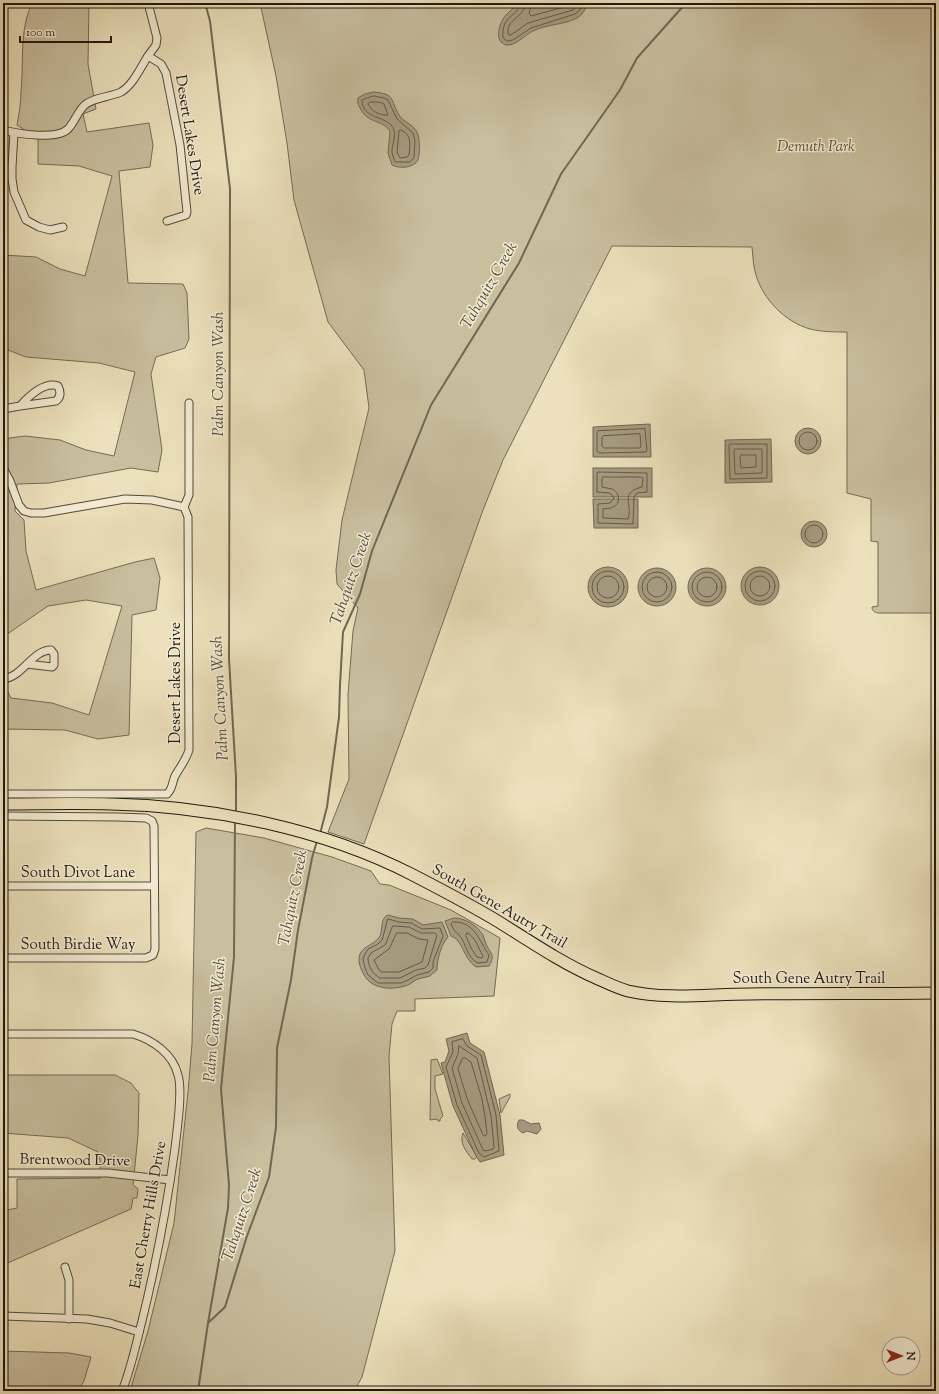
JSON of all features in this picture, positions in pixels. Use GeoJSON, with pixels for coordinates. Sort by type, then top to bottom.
{"type":"FeatureCollection","features":[{"type":"Feature","properties":{"kind":"main road","name":"South Gene Autry Trail"},"geometry":{"type":"LineString","coordinates":[[3,804],[112,804],[198,811],[260,822],[311,835],[363,852],[389,863],[463,900],[574,969],[626,990],[648,994],[676,996],[936,993]]}},
{"type":"Feature","properties":{"kind":"street"},"geometry":{"type":"LineString","coordinates":[[3,130],[14,133],[45,135],[62,133],[68,129],[86,104],[121,92],[127,86],[156,45],[157,38],[148,3]]}},
{"type":"Feature","properties":{"kind":"street","name":"Desert Lakes Drive"},"geometry":{"type":"LineString","coordinates":[[148,56],[161,64],[165,69],[180,145],[187,212],[186,215],[167,221]]}},
{"type":"Feature","properties":{"kind":"street"},"geometry":{"type":"LineString","coordinates":[[14,133],[12,178],[14,192],[26,220],[39,227],[50,230],[63,227]]}},
{"type":"Feature","properties":{"kind":"street"},"geometry":{"type":"LineString","coordinates":[[3,409],[56,401],[59,398],[60,392],[58,386],[49,385],[29,396],[20,406]]}},
{"type":"Feature","properties":{"kind":"street","name":"Desert Lakes Drive"},"geometry":{"type":"LineString","coordinates":[[3,794],[167,794],[171,791],[175,777],[187,758],[189,750],[188,517],[184,507],[189,495],[188,403]]}},
{"type":"Feature","properties":{"kind":"street"},"geometry":{"type":"LineString","coordinates":[[3,468],[10,481],[19,505],[24,511],[31,513],[44,513],[125,499],[152,500],[184,507]]}},
{"type":"Feature","properties":{"kind":"street"},"geometry":{"type":"LineString","coordinates":[[3,679],[7,679],[20,671],[27,664]]}},
{"type":"Feature","properties":{"kind":"street"},"geometry":{"type":"LineString","coordinates":[[3,816],[146,818],[152,821],[154,826],[154,886]]}},
{"type":"Feature","properties":{"kind":"street","name":"South Divot Lane"},"geometry":{"type":"LineString","coordinates":[[3,886],[154,886]]}},
{"type":"Feature","properties":{"kind":"street","name":"South Birdie Way"},"geometry":{"type":"LineString","coordinates":[[3,958],[146,958],[153,955],[155,949],[154,886]]}},
{"type":"Feature","properties":{"kind":"street","name":"East Cherry Hills Drive"},"geometry":{"type":"LineString","coordinates":[[3,1034],[133,1034],[145,1038],[159,1047],[170,1057],[178,1075],[180,1094],[164,1219],[153,1276],[122,1391]]}},
{"type":"Feature","properties":{"kind":"street","name":"Brentwood Drive"},"geometry":{"type":"LineString","coordinates":[[3,1173],[108,1173],[170,1180]]}},
{"type":"Feature","properties":{"kind":"street"},"geometry":{"type":"LineString","coordinates":[[65,1267],[70,1280],[69,1319]]}},
{"type":"Feature","properties":{"kind":"street"},"geometry":{"type":"LineString","coordinates":[[3,1316],[87,1319],[110,1323],[139,1332]]}},
{"type":"Feature","properties":{"kind":"green space"},"geometry":{"type":"Polygon","coordinates":[[[32,3],[89,3],[88,64],[96,109],[83,114],[87,132],[149,123],[153,145],[150,167],[119,171],[128,283],[183,284],[187,293],[189,339],[185,348],[156,357],[151,374],[162,450],[158,472],[131,468],[49,483],[17,484],[15,511],[24,520],[26,551],[36,590],[154,558],[160,578],[156,610],[132,615],[129,735],[98,739],[65,730],[3,729],[3,682],[11,698],[52,703],[89,715],[122,606],[86,600],[48,606],[3,637],[3,439],[25,436],[60,440],[86,450],[114,456],[135,372],[99,363],[26,357],[3,348],[3,255],[36,257],[60,269],[85,276],[112,176],[79,166],[38,164],[38,139],[17,125],[21,100],[25,24],[32,3]]]}},
{"type":"Feature","properties":{"kind":"green space","name":"Demuth Park"},"geometry":{"type":"Polygon","coordinates":[[[260,3],[936,3],[936,613],[878,613],[874,612],[872,609],[872,607],[878,606],[878,542],[871,541],[871,499],[847,493],[847,332],[824,331],[801,326],[792,321],[776,308],[759,284],[754,268],[752,247],[612,246],[503,460],[483,510],[364,844],[328,832],[349,779],[348,694],[353,631],[358,608],[337,584],[336,570],[342,520],[369,408],[364,370],[328,322],[294,200],[287,143],[276,76],[260,3]]]}},
{"type":"Feature","properties":{"kind":"green space"},"geometry":{"type":"Polygon","coordinates":[[[206,828],[264,838],[332,857],[371,871],[380,884],[389,885],[451,910],[500,938],[494,996],[415,999],[415,1011],[397,1011],[392,1024],[389,1056],[395,1251],[362,1377],[354,1391],[130,1391],[148,1331],[174,1223],[192,1044],[196,832],[206,828]]]}},
{"type":"Feature","properties":{"kind":"green space"},"geometry":{"type":"Polygon","coordinates":[[[437,1059],[443,1074],[435,1076],[435,1089],[443,1116],[440,1121],[437,1119],[430,1120],[431,1060],[437,1059]]]}},
{"type":"Feature","properties":{"kind":"green space"},"geometry":{"type":"Polygon","coordinates":[[[3,1075],[115,1075],[131,1083],[139,1093],[138,1136],[133,1185],[138,1189],[137,1198],[133,1198],[131,1209],[3,1265],[3,1211],[17,1208],[17,1179],[100,1178],[100,1161],[98,1152],[68,1138],[3,1133],[3,1075]]]}},
{"type":"Feature","properties":{"kind":"green space"},"geometry":{"type":"Polygon","coordinates":[[[510,1094],[510,1097],[501,1113],[499,1099],[510,1094]]]}},
{"type":"Feature","properties":{"kind":"green space"},"geometry":{"type":"Polygon","coordinates":[[[463,1133],[477,1157],[475,1159],[472,1159],[464,1147],[462,1140],[463,1133]]]}},
{"type":"Feature","properties":{"kind":"green space"},"geometry":{"type":"Polygon","coordinates":[[[3,1351],[69,1353],[91,1357],[84,1381],[78,1391],[3,1391],[3,1351]]]}},
{"type":"Feature","properties":{"kind":"water"},"geometry":{"type":"Polygon","coordinates":[[[517,3],[588,3],[579,17],[567,22],[538,29],[529,33],[513,44],[505,45],[499,39],[501,23],[505,16],[517,3]]]}},
{"type":"Feature","properties":{"kind":"water"},"geometry":{"type":"Polygon","coordinates":[[[374,92],[389,96],[401,117],[417,132],[419,154],[418,160],[413,165],[402,167],[392,165],[388,153],[390,131],[383,125],[367,117],[360,108],[358,98],[365,94],[374,92]]]}},
{"type":"Feature","properties":{"kind":"water"},"geometry":{"type":"Polygon","coordinates":[[[650,424],[651,457],[593,457],[593,427],[650,424]]]}},
{"type":"Feature","properties":{"kind":"water"},"geometry":{"type":"Polygon","coordinates":[[[808,428],[818,431],[821,441],[818,451],[808,454],[798,451],[795,441],[798,431],[808,428]]]}},
{"type":"Feature","properties":{"kind":"water"},"geometry":{"type":"Polygon","coordinates":[[[771,439],[772,482],[725,483],[725,440],[771,439]]]}},
{"type":"Feature","properties":{"kind":"water"},"geometry":{"type":"Polygon","coordinates":[[[593,468],[652,468],[652,497],[593,497],[593,468]]]}},
{"type":"Feature","properties":{"kind":"water"},"geometry":{"type":"Polygon","coordinates":[[[593,499],[638,499],[638,528],[594,528],[593,499]]]}},
{"type":"Feature","properties":{"kind":"water"},"geometry":{"type":"Polygon","coordinates":[[[814,521],[823,525],[827,534],[823,543],[814,547],[805,543],[801,534],[805,525],[814,521]]]}},
{"type":"Feature","properties":{"kind":"water"},"geometry":{"type":"Polygon","coordinates":[[[608,567],[616,569],[622,573],[626,579],[628,587],[626,595],[622,601],[616,605],[608,607],[600,605],[594,601],[590,595],[588,587],[590,579],[594,573],[600,569],[608,567]]]}},
{"type":"Feature","properties":{"kind":"water"},"geometry":{"type":"Polygon","coordinates":[[[756,567],[764,567],[774,572],[778,579],[778,593],[774,600],[764,605],[756,605],[746,600],[744,597],[741,590],[741,582],[746,572],[749,570],[756,567]]]}},
{"type":"Feature","properties":{"kind":"water"},"geometry":{"type":"Polygon","coordinates":[[[653,568],[661,568],[671,573],[675,580],[675,594],[671,601],[661,606],[653,606],[643,601],[641,598],[638,591],[638,583],[643,573],[646,571],[653,568]]]}},
{"type":"Feature","properties":{"kind":"water"},"geometry":{"type":"Polygon","coordinates":[[[703,568],[711,568],[721,573],[725,580],[725,594],[721,601],[711,606],[703,606],[693,601],[691,598],[688,591],[688,583],[693,573],[696,571],[703,568]]]}},
{"type":"Feature","properties":{"kind":"water"},"geometry":{"type":"Polygon","coordinates":[[[388,915],[399,918],[413,919],[423,925],[442,922],[448,937],[440,952],[437,970],[430,976],[417,979],[410,984],[398,988],[384,988],[372,984],[364,975],[359,962],[360,954],[364,949],[378,939],[385,916],[388,915]]]}},
{"type":"Feature","properties":{"kind":"water"},"geometry":{"type":"Polygon","coordinates":[[[454,918],[462,919],[470,923],[483,935],[492,954],[492,959],[489,966],[476,967],[468,959],[458,941],[451,936],[445,921],[454,918]]]}},
{"type":"Feature","properties":{"kind":"water"},"geometry":{"type":"Polygon","coordinates":[[[467,1033],[470,1043],[484,1052],[500,1115],[504,1155],[480,1162],[453,1106],[441,1063],[445,1062],[449,1051],[446,1039],[467,1033]]]}},
{"type":"Feature","properties":{"kind":"water"},"geometry":{"type":"Polygon","coordinates":[[[519,1120],[523,1120],[531,1124],[539,1123],[541,1129],[537,1134],[527,1131],[523,1133],[518,1128],[519,1120]]]}},
{"type":"Feature","properties":{"kind":"waterway","name":"Palm Canyon Wash"},"geometry":{"type":"LineString","coordinates":[[205,3],[210,21],[230,189],[229,659],[236,777],[236,814]]}},
{"type":"Feature","properties":{"kind":"waterway","name":"Tahquitz Creek"},"geometry":{"type":"LineString","coordinates":[[320,834],[327,807],[339,717],[343,632],[360,594],[372,551],[431,405],[519,263],[561,174],[620,90],[637,58],[686,3]]}},
{"type":"Feature","properties":{"kind":"waterway","name":"Palm Canyon Wash"},"geometry":{"type":"LineString","coordinates":[[198,1391],[228,1208],[229,1185],[221,1089],[234,957],[235,820]]}},
{"type":"Feature","properties":{"kind":"waterway","name":"Tahquitz Creek"},"geometry":{"type":"LineString","coordinates":[[208,1323],[225,1307],[247,1236],[269,1177],[276,1127],[277,1048],[291,980],[298,930],[312,858],[317,841]]}}]}
